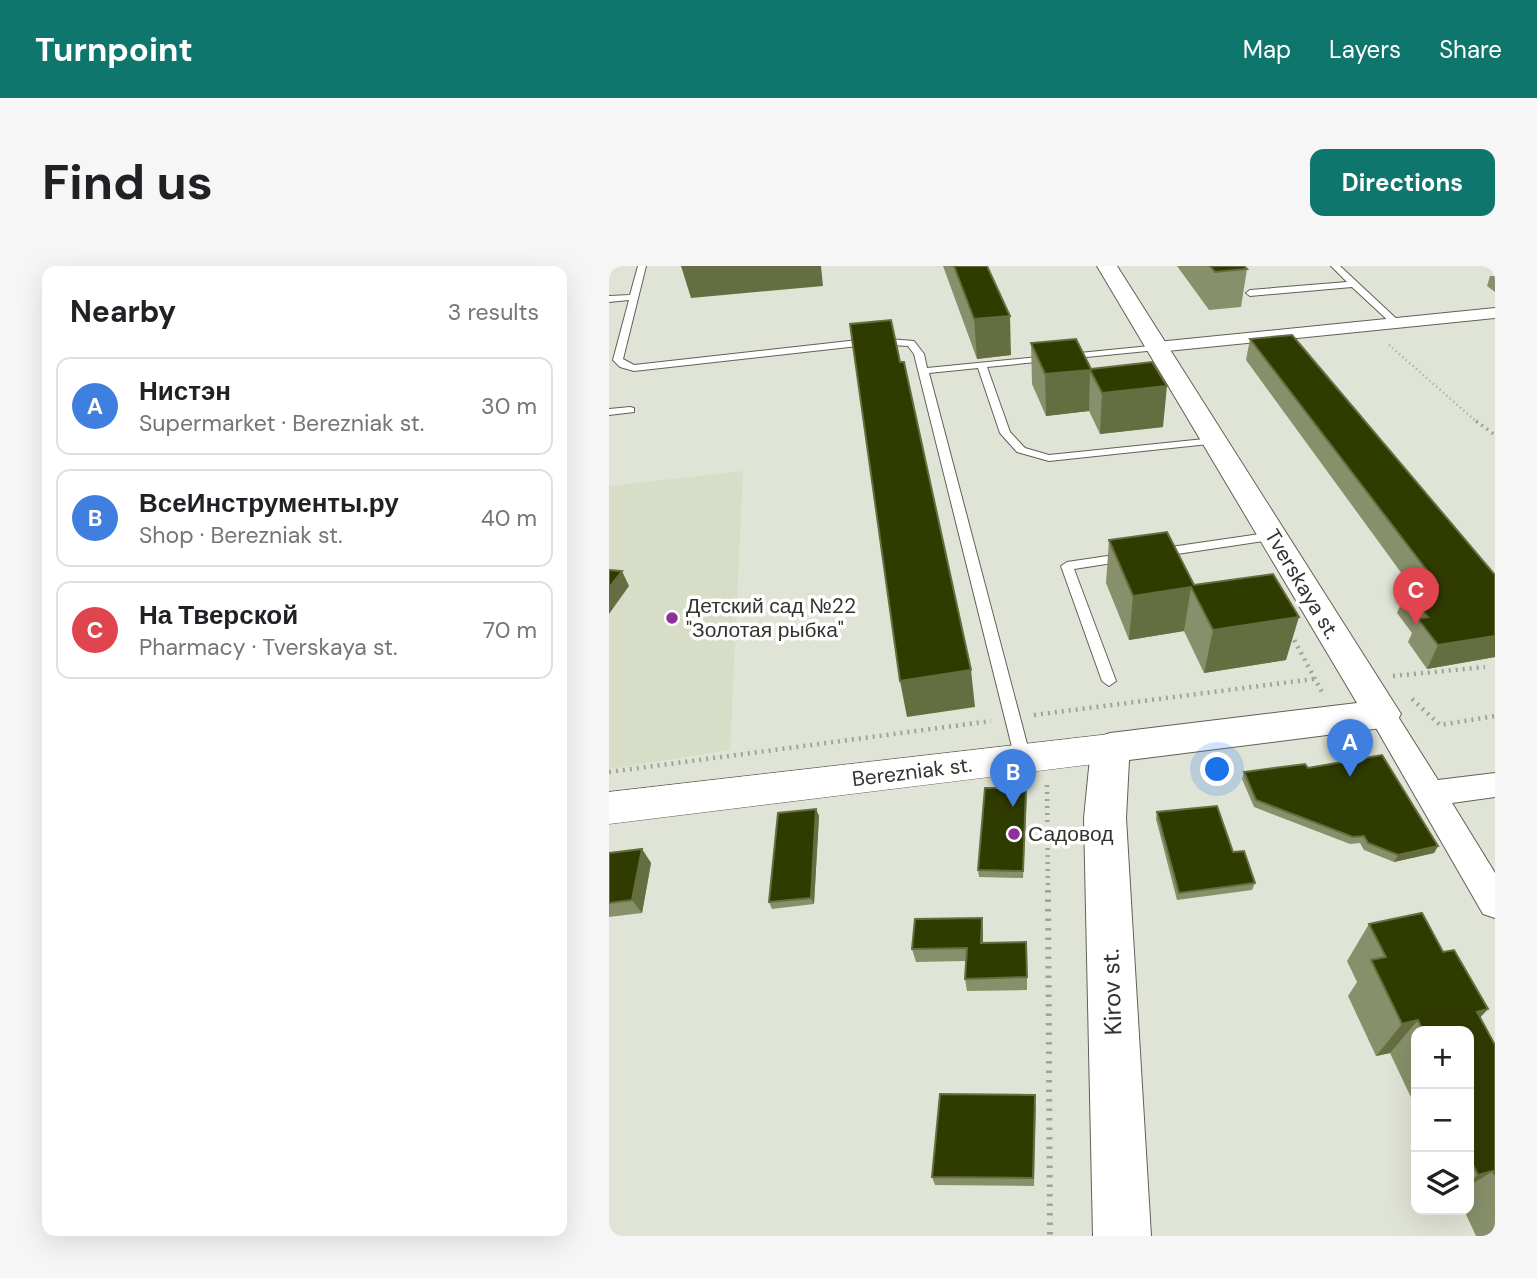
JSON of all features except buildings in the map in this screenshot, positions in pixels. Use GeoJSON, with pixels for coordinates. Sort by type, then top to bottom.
{"type":"FeatureCollection","features":[{"type":"Feature","properties":{"kind":"main road","name":"Tverskaya st."},"geometry":{"type":"LineString","coordinates":[[1107,266],[1381,714]]}},
{"type":"Feature","properties":{"kind":"main road","name":"Berezniak st."},"geometry":{"type":"LineString","coordinates":[[1110,748],[1381,714]]}},
{"type":"Feature","properties":{"kind":"main road","name":"Kirov st."},"geometry":{"type":"LineString","coordinates":[[1110,748],[1105,818],[1122,1236]]}},
{"type":"Feature","properties":{"kind":"street"},"geometry":{"type":"LineString","coordinates":[[1157,347],[1286,341],[1368,327],[1495,313]]}},
{"type":"Feature","properties":{"kind":"street","name":"Tverskaya st."},"geometry":{"type":"LineString","coordinates":[[1381,714],[1495,903]]}},
{"type":"Feature","properties":{"kind":"street","name":"Berezniak st."},"geometry":{"type":"LineString","coordinates":[[609,808],[1110,748]]}},
{"type":"Feature","properties":{"kind":"street"},"geometry":{"type":"LineString","coordinates":[[1429,794],[1495,785]]}},
{"type":"Feature","properties":{"kind":"lane"},"geometry":{"type":"LineString","coordinates":[[642,266],[618,360],[623,365],[634,368],[896,340],[911,343],[919,354],[1012,718],[1032,757]]}},
{"type":"Feature","properties":{"kind":"lane"},"geometry":{"type":"LineString","coordinates":[[1335,266],[1397,324]]}},
{"type":"Feature","properties":{"kind":"lane"},"geometry":{"type":"LineString","coordinates":[[1250,293],[1354,284]]}},
{"type":"Feature","properties":{"kind":"lane"},"geometry":{"type":"LineString","coordinates":[[609,299],[634,297]]}},
{"type":"Feature","properties":{"kind":"lane"},"geometry":{"type":"LineString","coordinates":[[923,371],[1157,347]]}},
{"type":"Feature","properties":{"kind":"lane"},"geometry":{"type":"LineString","coordinates":[[982,366],[1005,433],[1021,450],[1049,457],[1062,457],[1214,441]]}},
{"type":"Feature","properties":{"kind":"lane"},"geometry":{"type":"LineString","coordinates":[[609,412],[630,410]]}},
{"type":"Feature","properties":{"kind":"lane"},"geometry":{"type":"LineString","coordinates":[[1109,681],[1067,566],[1273,537]]}},
{"type":"Feature","properties":{"kind":"path"},"geometry":{"type":"LineString","coordinates":[[1368,327],[1469,416],[1495,435]]}},
{"type":"Feature","properties":{"kind":"path"},"geometry":{"type":"LineString","coordinates":[[1360,680],[1485,667]]}},
{"type":"Feature","properties":{"kind":"path"},"geometry":{"type":"LineString","coordinates":[[609,772],[1314,679]]}},
{"type":"Feature","properties":{"kind":"path"},"geometry":{"type":"LineString","coordinates":[[1032,716],[1032,757],[1048,783],[1050,1236]]}},
{"type":"Feature","properties":{"kind":"shaded area","name":"Детский сад №22 \"Золотая рыбка\""},"geometry":{"type":"Polygon","coordinates":[[[743,471],[730,750],[609,769],[609,486],[743,471]]]}},
{"type":"Feature","properties":{"kind":"place","name":"Детский сад №22 \"Золотая рыбка\""},"geometry":{"type":"Point","coordinates":[672,618]}},
{"type":"Feature","properties":{"kind":"place","name":"На Тверской"},"geometry":{"type":"Point","coordinates":[1416,625]}},
{"type":"Feature","properties":{"kind":"place","name":"Нистэн"},"geometry":{"type":"Point","coordinates":[1350,777]}},
{"type":"Feature","properties":{"kind":"place","name":"ВсеИнструменты.ру"},"geometry":{"type":"Point","coordinates":[1013,807]}},
{"type":"Feature","properties":{"kind":"place","name":"Садовод"},"geometry":{"type":"Point","coordinates":[1014,834]}}]}
